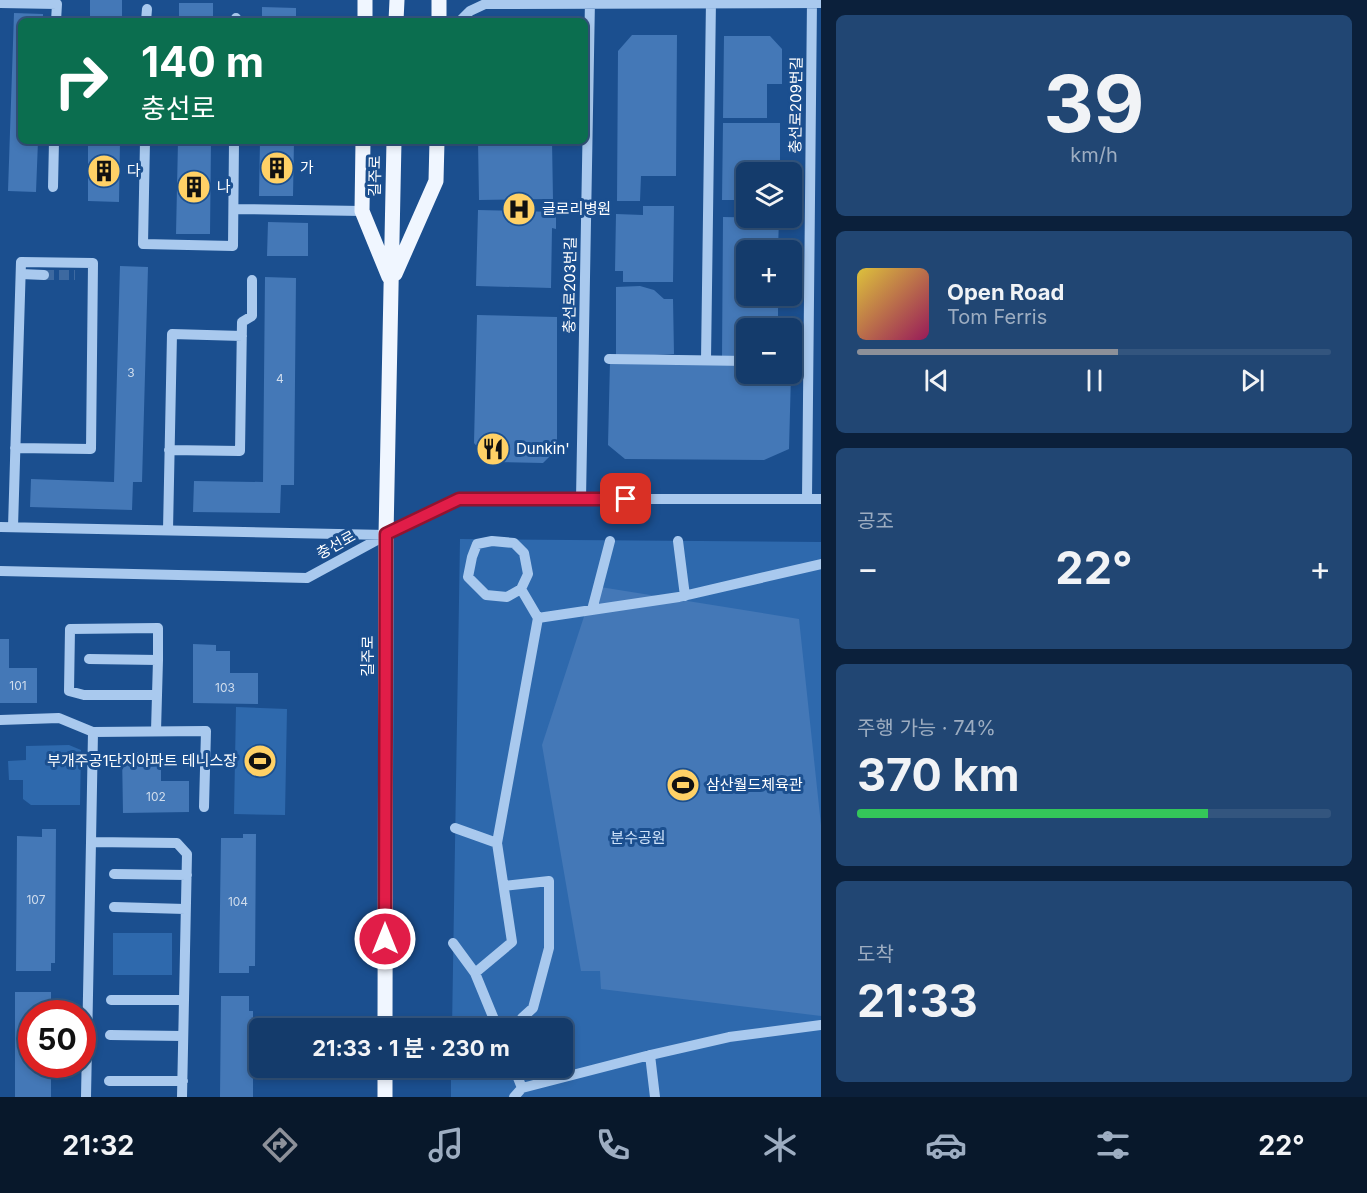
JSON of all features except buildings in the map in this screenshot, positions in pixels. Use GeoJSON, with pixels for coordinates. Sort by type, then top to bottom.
{"type":"FeatureCollection","features":[{"type":"Feature","properties":{"kind":"main road"},"geometry":{"type":"LineString","coordinates":[[365,0],[365,18]]}},
{"type":"Feature","properties":{"kind":"main road"},"geometry":{"type":"LineString","coordinates":[[396,18],[397,0]]}},
{"type":"Feature","properties":{"kind":"main road"},"geometry":{"type":"LineString","coordinates":[[439,0],[439,18]]}},
{"type":"Feature","properties":{"kind":"main road","name":"길주로"},"geometry":{"type":"LineString","coordinates":[[363,144],[362,211],[391,283]]}},
{"type":"Feature","properties":{"kind":"main road","name":"길주로"},"geometry":{"type":"LineString","coordinates":[[385,1018],[386,534],[394,144]]}},
{"type":"Feature","properties":{"kind":"main road","name":"길주로"},"geometry":{"type":"LineString","coordinates":[[391,283],[436,181],[437,144]]}},
{"type":"Feature","properties":{"kind":"main road"},"geometry":{"type":"LineString","coordinates":[[385,1078],[385,1097]]}},
{"type":"Feature","properties":{"kind":"street","name":"충선로203번길"},"geometry":{"type":"LineString","coordinates":[[588,112],[590,2]]}},
{"type":"Feature","properties":{"kind":"street"},"geometry":{"type":"LineString","coordinates":[[706,360],[711,2]]}},
{"type":"Feature","properties":{"kind":"street"},"geometry":{"type":"LineString","coordinates":[[463,18],[470,10],[485,4],[815,2]]}},
{"type":"Feature","properties":{"kind":"street","name":"충선로209번길"},"geometry":{"type":"LineString","coordinates":[[807,499],[815,2]]}},
{"type":"Feature","properties":{"kind":"street"},"geometry":{"type":"LineString","coordinates":[[0,3],[57,4],[56,18]]}},
{"type":"Feature","properties":{"kind":"street"},"geometry":{"type":"LineString","coordinates":[[53,187],[54,144]]}},
{"type":"Feature","properties":{"kind":"street"},"geometry":{"type":"LineString","coordinates":[[145,144],[143,244],[233,246],[234,144]]}},
{"type":"Feature","properties":{"kind":"street","name":"충선로203번길"},"geometry":{"type":"LineString","coordinates":[[581,499],[587,144]]}},
{"type":"Feature","properties":{"kind":"street"},"geometry":{"type":"LineString","coordinates":[[234,209],[362,211]]}},
{"type":"Feature","properties":{"kind":"street"},"geometry":{"type":"LineString","coordinates":[[13,527],[15,448],[21,262],[93,263],[91,449],[15,448]]}},
{"type":"Feature","properties":{"kind":"street"},"geometry":{"type":"LineString","coordinates":[[21,274],[44,275]]}},
{"type":"Feature","properties":{"kind":"street"},"geometry":{"type":"LineString","coordinates":[[169,450],[240,452],[242,322],[252,315],[252,280]]}},
{"type":"Feature","properties":{"kind":"street"},"geometry":{"type":"LineString","coordinates":[[168,530],[172,334],[242,336]]}},
{"type":"Feature","properties":{"kind":"street"},"geometry":{"type":"LineString","coordinates":[[609,359],[736,361]]}},
{"type":"Feature","properties":{"kind":"street","name":"충선로"},"geometry":{"type":"LineString","coordinates":[[0,571],[307,578],[386,534],[459,499],[821,499]]}},
{"type":"Feature","properties":{"kind":"street"},"geometry":{"type":"LineString","coordinates":[[0,527],[386,534]]}},
{"type":"Feature","properties":{"kind":"street"},"geometry":{"type":"LineString","coordinates":[[492,541],[514,543],[524,553],[528,574],[521,589],[507,597],[486,595],[468,577],[477,544],[492,541]]}},
{"type":"Feature","properties":{"kind":"street"},"geometry":{"type":"LineString","coordinates":[[592,610],[610,541]]}},
{"type":"Feature","properties":{"kind":"street"},"geometry":{"type":"LineString","coordinates":[[678,541],[685,596]]}},
{"type":"Feature","properties":{"kind":"street"},"geometry":{"type":"LineString","coordinates":[[538,618],[685,596],[821,564]]}},
{"type":"Feature","properties":{"kind":"street"},"geometry":{"type":"LineString","coordinates":[[475,973],[512,942],[497,843],[538,618],[521,589]]}},
{"type":"Feature","properties":{"kind":"street"},"geometry":{"type":"LineString","coordinates":[[156,731],[158,660],[158,628],[70,629],[69,691],[84,695],[157,695]]}},
{"type":"Feature","properties":{"kind":"street"},"geometry":{"type":"LineString","coordinates":[[89,659],[158,660]]}},
{"type":"Feature","properties":{"kind":"street"},"geometry":{"type":"LineString","coordinates":[[0,720],[59,718],[93,732],[206,731],[204,807]]}},
{"type":"Feature","properties":{"kind":"street"},"geometry":{"type":"LineString","coordinates":[[86,1097],[93,732]]}},
{"type":"Feature","properties":{"kind":"street"},"geometry":{"type":"LineString","coordinates":[[455,828],[497,843]]}},
{"type":"Feature","properties":{"kind":"street"},"geometry":{"type":"LineString","coordinates":[[91,843],[177,843],[187,855],[182,1097]]}},
{"type":"Feature","properties":{"kind":"street"},"geometry":{"type":"LineString","coordinates":[[114,874],[187,875]]}},
{"type":"Feature","properties":{"kind":"street"},"geometry":{"type":"LineString","coordinates":[[504,886],[549,881],[549,948],[533,1008],[522,1018]]}},
{"type":"Feature","properties":{"kind":"street"},"geometry":{"type":"LineString","coordinates":[[114,907],[185,909]]}},
{"type":"Feature","properties":{"kind":"street"},"geometry":{"type":"LineString","coordinates":[[453,943],[475,973],[493,1018]]}},
{"type":"Feature","properties":{"kind":"street"},"geometry":{"type":"LineString","coordinates":[[111,1000],[184,1000]]}},
{"type":"Feature","properties":{"kind":"street"},"geometry":{"type":"LineString","coordinates":[[514,1097],[522,1092],[650,1055],[729,1037],[821,1025]]}},
{"type":"Feature","properties":{"kind":"street"},"geometry":{"type":"LineString","coordinates":[[110,1035],[183,1036]]}},
{"type":"Feature","properties":{"kind":"street"},"geometry":{"type":"LineString","coordinates":[[650,1055],[655,1097]]}},
{"type":"Feature","properties":{"kind":"street"},"geometry":{"type":"LineString","coordinates":[[109,1081],[183,1081]]}},
{"type":"Feature","properties":{"kind":"green space","name":"분수공원"},"geometry":{"type":"Polygon","coordinates":[[[460,539],[821,542],[821,1097],[451,1097],[451,1078],[573,1078],[573,1018],[452,1018],[460,539]]]}},
{"type":"Feature","properties":{"kind":"green space","name":"부개주공1단지아파트 테니스장"},"geometry":{"type":"Polygon","coordinates":[[[236,707],[287,709],[285,815],[234,814],[236,707]]]}},
{"type":"Feature","properties":{"kind":"green space"},"geometry":{"type":"Polygon","coordinates":[[[69,745],[81,750],[80,805],[31,805],[23,799],[23,780],[9,780],[8,761],[26,760],[26,746],[69,745]]]}},
{"type":"Feature","properties":{"kind":"green space"},"geometry":{"type":"Polygon","coordinates":[[[113,933],[172,933],[172,975],[113,975],[113,933]]]}},
{"type":"Feature","properties":{"kind":"tunnel"},"geometry":{"type":"LineString","coordinates":[[44,275],[75,275]]}},
{"type":"Feature","properties":{"kind":"place","name":"가"},"geometry":{"type":"Point","coordinates":[277,168]}},
{"type":"Feature","properties":{"kind":"place","name":"다"},"geometry":{"type":"Point","coordinates":[104,171]}},
{"type":"Feature","properties":{"kind":"place","name":"나"},"geometry":{"type":"Point","coordinates":[194,187]}},
{"type":"Feature","properties":{"kind":"place","name":"글로리병원"},"geometry":{"type":"Point","coordinates":[519,209]}},
{"type":"Feature","properties":{"kind":"place","name":"Dunkin'"},"geometry":{"type":"Point","coordinates":[493,449]}},
{"type":"Feature","properties":{"kind":"place","name":"부개주공1단지아파트 테니스장"},"geometry":{"type":"Point","coordinates":[260,761]}},
{"type":"Feature","properties":{"kind":"place","name":"삼산월드체육관"},"geometry":{"type":"Point","coordinates":[683,785]}},
{"type":"Feature","properties":{"kind":"route"},"geometry":{"type":"LineString","coordinates":[[385,939],[386,534],[459,499],[626,499]]}}]}
